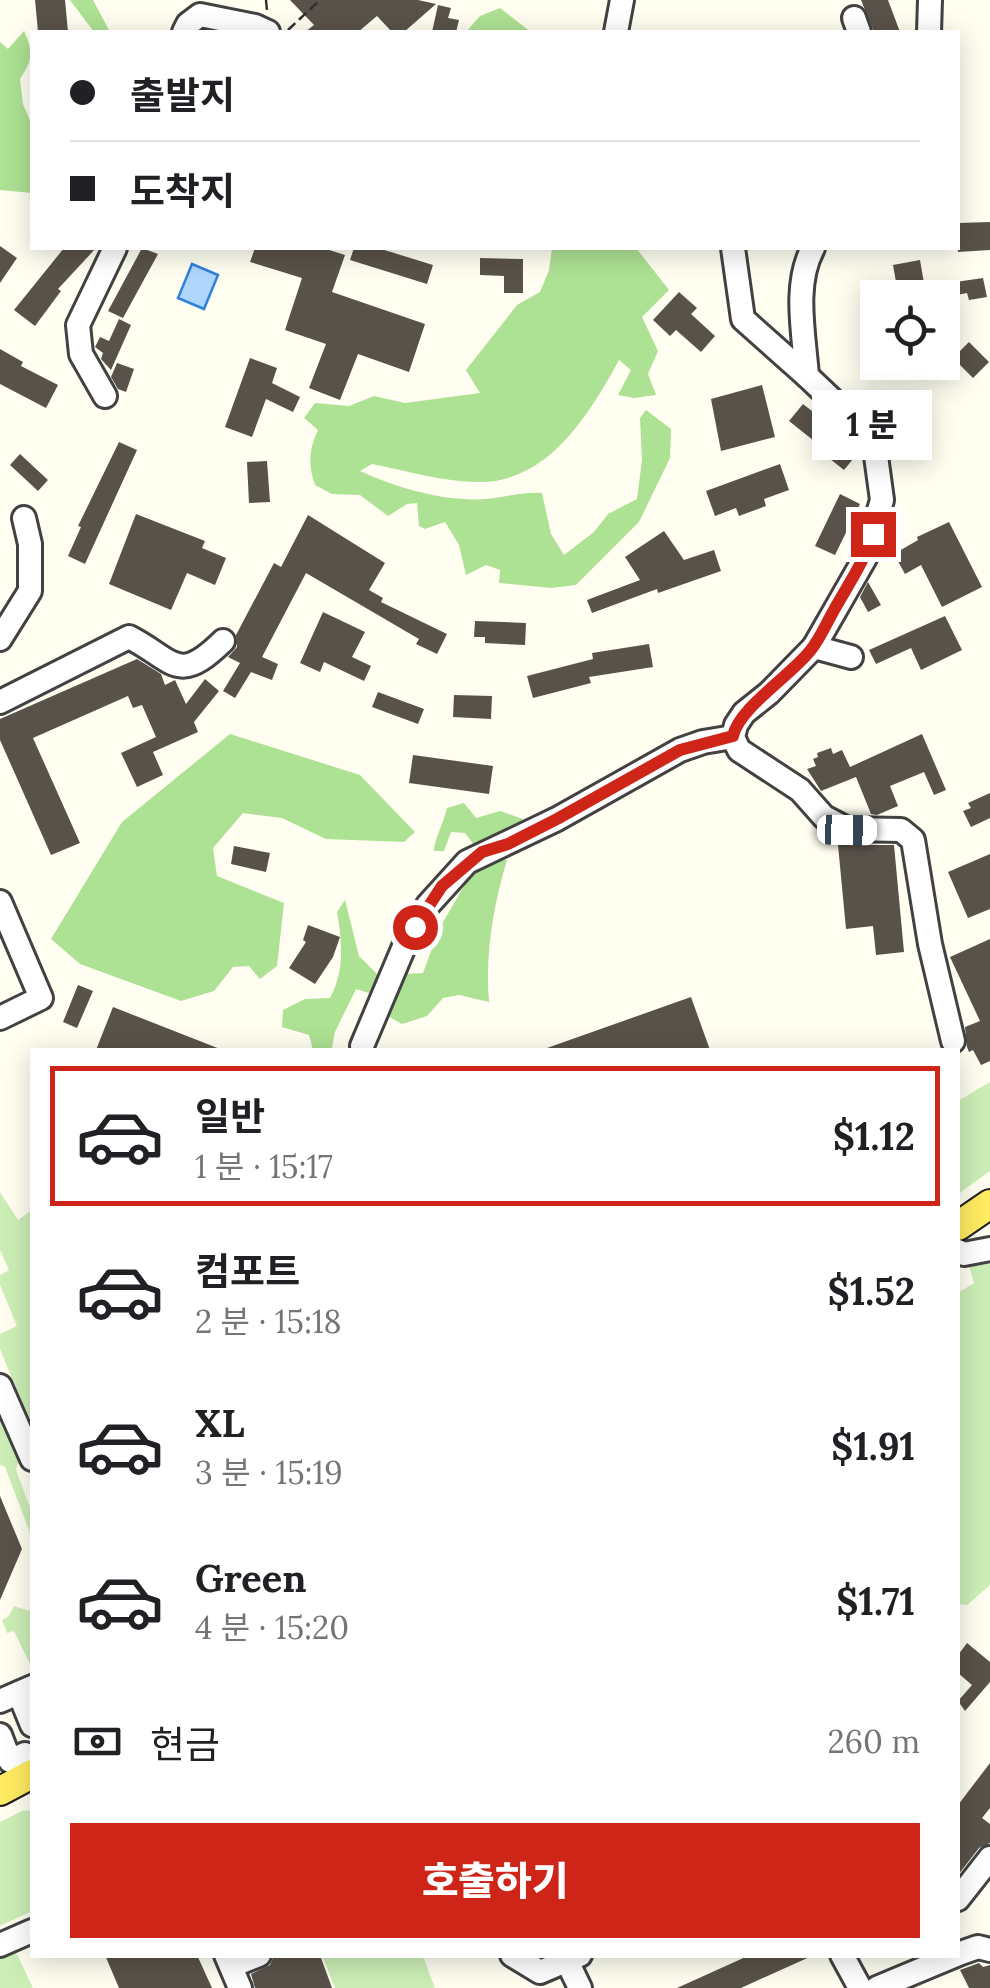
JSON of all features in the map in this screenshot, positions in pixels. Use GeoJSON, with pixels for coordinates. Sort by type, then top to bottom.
{"type":"FeatureCollection","features":[{"type":"Feature","properties":{"kind":"main road"},"geometry":{"type":"LineString","coordinates":[[960,1225],[990,1204]]}},
{"type":"Feature","properties":{"kind":"main road"},"geometry":{"type":"LineString","coordinates":[[0,1791],[30,1764]]}},
{"type":"Feature","properties":{"kind":"street"},"geometry":{"type":"LineString","coordinates":[[616,30],[622,0]]}},
{"type":"Feature","properties":{"kind":"street"},"geometry":{"type":"LineString","coordinates":[[929,30],[930,0]]}},
{"type":"Feature","properties":{"kind":"street"},"geometry":{"type":"LineString","coordinates":[[185,30],[200,15],[264,30]]}},
{"type":"Feature","properties":{"kind":"street"},"geometry":{"type":"LineString","coordinates":[[105,396],[80,354],[78,325],[114,250]]}},
{"type":"Feature","properties":{"kind":"street"},"geometry":{"type":"LineString","coordinates":[[733,250],[744,319],[865,431],[876,456],[882,500],[865,558],[814,647],[744,713],[733,736],[739,750],[800,790],[824,818],[847,830],[901,830],[913,840],[930,944],[953,1041]]}},
{"type":"Feature","properties":{"kind":"street"},"geometry":{"type":"LineString","coordinates":[[807,376],[803,268],[812,250]]}},
{"type":"Feature","properties":{"kind":"street"},"geometry":{"type":"LineString","coordinates":[[0,639],[30,591],[30,544],[24,518]]}},
{"type":"Feature","properties":{"kind":"street"},"geometry":{"type":"LineString","coordinates":[[0,702],[129,637],[182,668],[203,661],[223,642]]}},
{"type":"Feature","properties":{"kind":"street"},"geometry":{"type":"LineString","coordinates":[[814,647],[852,656]]}},
{"type":"Feature","properties":{"kind":"street"},"geometry":{"type":"LineString","coordinates":[[362,1046],[403,949],[428,905],[467,862],[557,819],[680,750],[733,736]]}},
{"type":"Feature","properties":{"kind":"street"},"geometry":{"type":"LineString","coordinates":[[0,902],[41,998],[0,1018]]}},
{"type":"Feature","properties":{"kind":"street"},"geometry":{"type":"LineString","coordinates":[[960,1252],[990,1249]]}},
{"type":"Feature","properties":{"kind":"street"},"geometry":{"type":"LineString","coordinates":[[0,1386],[30,1454]]}},
{"type":"Feature","properties":{"kind":"street"},"geometry":{"type":"LineString","coordinates":[[11,1694],[30,1723]]}},
{"type":"Feature","properties":{"kind":"street"},"geometry":{"type":"LineString","coordinates":[[0,1735],[10,1761],[30,1763]]}},
{"type":"Feature","properties":{"kind":"street"},"geometry":{"type":"LineString","coordinates":[[960,1896],[990,1858]]}},
{"type":"Feature","properties":{"kind":"street"},"geometry":{"type":"LineString","coordinates":[[0,1944],[30,1932]]}},
{"type":"Feature","properties":{"kind":"street"},"geometry":{"type":"LineString","coordinates":[[960,1954],[978,1947],[990,1950]]}},
{"type":"Feature","properties":{"kind":"street"},"geometry":{"type":"LineString","coordinates":[[517,1958],[540,1972],[574,1958],[580,1988]]}},
{"type":"Feature","properties":{"kind":"street"},"geometry":{"type":"LineString","coordinates":[[844,1958],[860,1988]]}},
{"type":"Feature","properties":{"kind":"street"},"geometry":{"type":"LineString","coordinates":[[877,1988],[908,1965],[942,1958]]}},
{"type":"Feature","properties":{"kind":"path"},"geometry":{"type":"LineString","coordinates":[[287,30],[320,0]]}},
{"type":"Feature","properties":{"kind":"green space"},"geometry":{"type":"Polygon","coordinates":[[[70,0],[93,0],[109,30],[92,30],[70,0]]]}},
{"type":"Feature","properties":{"kind":"green space"},"geometry":{"type":"Polygon","coordinates":[[[500,8],[528,30],[468,30],[480,16],[500,8]]]}},
{"type":"Feature","properties":{"kind":"green space"},"geometry":{"type":"Polygon","coordinates":[[[24,31],[30,55],[20,79],[30,120],[30,193],[0,190],[0,42],[8,49],[24,31]]]}},
{"type":"Feature","properties":{"kind":"green space"},"geometry":{"type":"Polygon","coordinates":[[[552,250],[638,250],[669,290],[642,317],[658,351],[648,374],[656,395],[618,395],[631,370],[619,360],[595,401],[564,441],[527,470],[505,479],[453,480],[372,464],[360,471],[405,488],[454,498],[542,493],[551,534],[564,555],[594,532],[608,514],[637,499],[642,460],[640,418],[646,410],[671,429],[670,458],[639,522],[576,585],[551,588],[499,583],[500,570],[486,565],[466,575],[459,545],[445,522],[425,529],[419,526],[417,503],[407,504],[388,516],[360,495],[332,494],[315,485],[310,457],[318,430],[304,418],[315,403],[349,406],[374,396],[405,403],[480,393],[466,370],[517,305],[540,292],[552,250]]]}},
{"type":"Feature","properties":{"kind":"green space"},"geometry":{"type":"Polygon","coordinates":[[[230,734],[360,775],[415,832],[404,842],[326,839],[282,818],[243,813],[213,848],[217,876],[284,903],[277,966],[260,979],[249,966],[233,967],[214,991],[181,1001],[80,964],[51,939],[122,822],[230,734]]]}},
{"type":"Feature","properties":{"kind":"green space"},"geometry":{"type":"Polygon","coordinates":[[[464,803],[476,818],[500,811],[523,819],[505,840],[474,845],[465,833],[451,832],[444,851],[434,851],[447,808],[464,803]]]}},
{"type":"Feature","properties":{"kind":"green space"},"geometry":{"type":"Polygon","coordinates":[[[481,857],[507,860],[491,931],[489,1002],[459,995],[443,998],[427,1016],[402,1024],[388,1016],[392,995],[402,974],[423,973],[439,929],[481,857]]]}},
{"type":"Feature","properties":{"kind":"green space"},"geometry":{"type":"Polygon","coordinates":[[[345,900],[359,956],[378,975],[382,991],[372,994],[356,989],[335,1032],[333,1048],[312,1048],[309,1035],[282,1027],[283,1010],[305,999],[330,998],[341,956],[337,912],[345,900]]]}},
{"type":"Feature","properties":{"kind":"green space"},"geometry":{"type":"Polygon","coordinates":[[[990,1082],[990,1171],[960,1193],[960,1100],[990,1082]]]}},
{"type":"Feature","properties":{"kind":"green space"},"geometry":{"type":"Polygon","coordinates":[[[0,1192],[18,1220],[30,1211],[30,1422],[0,1349],[0,1334],[17,1326],[0,1285],[0,1275],[9,1270],[0,1250],[0,1192]]]}},
{"type":"Feature","properties":{"kind":"green space"},"geometry":{"type":"Polygon","coordinates":[[[990,1261],[990,1585],[967,1605],[960,1604],[960,1292],[974,1283],[968,1262],[990,1261]]]}},
{"type":"Feature","properties":{"kind":"green space"},"geometry":{"type":"Polygon","coordinates":[[[0,1409],[20,1455],[16,1470],[30,1508],[30,1533],[5,1467],[0,1465],[0,1409]]]}},
{"type":"Feature","properties":{"kind":"green space"},"geometry":{"type":"Polygon","coordinates":[[[14,1606],[29,1611],[30,1664],[14,1631],[7,1633],[2,1620],[14,1606]]]}},
{"type":"Feature","properties":{"kind":"green space"},"geometry":{"type":"Polygon","coordinates":[[[30,1810],[30,1912],[0,1926],[0,1822],[30,1810]]]}},
{"type":"Feature","properties":{"kind":"green space"},"geometry":{"type":"Polygon","coordinates":[[[0,1951],[17,1954],[33,1988],[0,1988],[0,1951]]]}},
{"type":"Feature","properties":{"kind":"green space"},"geometry":{"type":"Polygon","coordinates":[[[323,1958],[422,1958],[435,1988],[335,1988],[323,1958]]]}},
{"type":"Feature","properties":{"kind":"water"},"geometry":{"type":"Polygon","coordinates":[[[192,264],[218,275],[204,309],[178,298],[192,264]]]}},
{"type":"Feature","properties":{"kind":"building"},"geometry":{"type":"Polygon","coordinates":[[[35,0],[65,0],[68,30],[38,30],[35,0]]]}},
{"type":"Feature","properties":{"kind":"building"},"geometry":{"type":"Polygon","coordinates":[[[290,0],[418,0],[436,4],[406,30],[390,30],[377,16],[360,30],[308,30],[314,25],[290,0]]]}},
{"type":"Feature","properties":{"kind":"building"},"geometry":{"type":"Polygon","coordinates":[[[861,0],[888,0],[899,30],[873,30],[861,0]]]}},
{"type":"Feature","properties":{"kind":"building"},"geometry":{"type":"Polygon","coordinates":[[[438,5],[451,8],[448,18],[459,20],[456,30],[432,30],[438,5]]]}},
{"type":"Feature","properties":{"kind":"building"},"geometry":{"type":"Polygon","coordinates":[[[990,222],[990,250],[958,252],[960,223],[990,222]]]}},
{"type":"Feature","properties":{"kind":"building"},"geometry":{"type":"Polygon","coordinates":[[[0,246],[17,258],[0,283],[0,246]]]}},
{"type":"Feature","properties":{"kind":"building"},"geometry":{"type":"Polygon","coordinates":[[[62,250],[94,250],[58,289],[61,291],[35,326],[14,310],[62,250]]]}},
{"type":"Feature","properties":{"kind":"building"},"geometry":{"type":"Polygon","coordinates":[[[141,250],[158,254],[123,318],[108,311],[141,250]]]}},
{"type":"Feature","properties":{"kind":"building"},"geometry":{"type":"Polygon","coordinates":[[[254,250],[329,250],[345,255],[332,292],[425,324],[409,372],[358,354],[340,400],[309,388],[326,344],[285,330],[302,278],[250,262],[254,250]]]}},
{"type":"Feature","properties":{"kind":"building"},"geometry":{"type":"Polygon","coordinates":[[[353,250],[384,250],[433,265],[427,284],[350,260],[353,250]]]}},
{"type":"Feature","properties":{"kind":"building"},"geometry":{"type":"Polygon","coordinates":[[[480,258],[523,259],[523,293],[504,293],[504,276],[480,275],[480,258]]]}},
{"type":"Feature","properties":{"kind":"building"},"geometry":{"type":"Polygon","coordinates":[[[920,260],[923,280],[896,280],[893,265],[920,260]]]}},
{"type":"Feature","properties":{"kind":"building"},"geometry":{"type":"Polygon","coordinates":[[[983,278],[987,297],[969,300],[967,293],[960,294],[960,281],[983,278]]]}},
{"type":"Feature","properties":{"kind":"building"},"geometry":{"type":"Polygon","coordinates":[[[679,292],[697,308],[691,314],[715,336],[701,352],[676,330],[670,336],[653,320],[679,292]]]}},
{"type":"Feature","properties":{"kind":"building"},"geometry":{"type":"Polygon","coordinates":[[[119,319],[131,325],[111,370],[101,359],[103,353],[95,347],[100,337],[109,341],[119,319]]]}},
{"type":"Feature","properties":{"kind":"building"},"geometry":{"type":"Polygon","coordinates":[[[969,342],[989,362],[973,378],[960,365],[960,351],[969,342]]]}},
{"type":"Feature","properties":{"kind":"building"},"geometry":{"type":"Polygon","coordinates":[[[0,349],[23,362],[21,366],[58,385],[46,408],[0,384],[0,349]]]}},
{"type":"Feature","properties":{"kind":"building"},"geometry":{"type":"Polygon","coordinates":[[[250,358],[277,368],[272,383],[300,397],[293,412],[266,399],[252,437],[225,427],[250,358]]]}},
{"type":"Feature","properties":{"kind":"building"},"geometry":{"type":"Polygon","coordinates":[[[117,363],[134,369],[126,392],[118,389],[111,377],[117,363]]]}},
{"type":"Feature","properties":{"kind":"building"},"geometry":{"type":"Polygon","coordinates":[[[762,385],[775,437],[721,451],[711,399],[762,385]]]}},
{"type":"Feature","properties":{"kind":"building"},"geometry":{"type":"Polygon","coordinates":[[[803,404],[855,445],[858,453],[844,470],[830,459],[833,456],[789,421],[803,404]]]}},
{"type":"Feature","properties":{"kind":"building"},"geometry":{"type":"Polygon","coordinates":[[[119,442],[137,450],[85,564],[68,556],[81,527],[78,526],[119,442]]]}},
{"type":"Feature","properties":{"kind":"building"},"geometry":{"type":"Polygon","coordinates":[[[20,454],[48,480],[38,491],[10,465],[20,454]]]}},
{"type":"Feature","properties":{"kind":"building"},"geometry":{"type":"Polygon","coordinates":[[[267,461],[270,502],[249,503],[247,462],[267,461]]]}},
{"type":"Feature","properties":{"kind":"building"},"geometry":{"type":"Polygon","coordinates":[[[780,464],[789,490],[764,499],[766,506],[739,516],[736,508],[715,516],[706,491],[780,464]]]}},
{"type":"Feature","properties":{"kind":"building"},"geometry":{"type":"Polygon","coordinates":[[[840,494],[860,504],[835,555],[815,546],[840,494]]]}},
{"type":"Feature","properties":{"kind":"building"},"geometry":{"type":"Polygon","coordinates":[[[136,514],[205,541],[202,548],[226,558],[215,585],[187,573],[171,610],[109,584],[136,514]]]}},
{"type":"Feature","properties":{"kind":"building"},"geometry":{"type":"Polygon","coordinates":[[[308,515],[385,563],[369,590],[383,598],[381,602],[447,634],[437,654],[416,644],[419,639],[306,573],[262,657],[278,664],[272,680],[251,672],[235,698],[223,691],[240,663],[228,657],[237,647],[236,635],[274,563],[281,567],[308,515]]]}},
{"type":"Feature","properties":{"kind":"building"},"geometry":{"type":"Polygon","coordinates":[[[949,522],[982,587],[942,607],[921,565],[905,574],[894,554],[918,540],[917,537],[949,522]]]}},
{"type":"Feature","properties":{"kind":"building"},"geometry":{"type":"Polygon","coordinates":[[[664,531],[684,560],[714,550],[721,571],[592,613],[587,600],[640,580],[625,557],[664,531]]]}},
{"type":"Feature","properties":{"kind":"building"},"geometry":{"type":"Polygon","coordinates":[[[868,582],[881,605],[868,612],[860,597],[868,582]]]}},
{"type":"Feature","properties":{"kind":"building"},"geometry":{"type":"Polygon","coordinates":[[[323,612],[365,632],[352,657],[371,666],[364,681],[324,662],[320,672],[300,663],[323,612]]]}},
{"type":"Feature","properties":{"kind":"building"},"geometry":{"type":"Polygon","coordinates":[[[945,616],[962,650],[921,670],[911,648],[876,664],[869,650],[945,616]]]}},
{"type":"Feature","properties":{"kind":"building"},"geometry":{"type":"Polygon","coordinates":[[[475,621],[526,623],[525,645],[485,643],[485,637],[474,637],[475,621]]]}},
{"type":"Feature","properties":{"kind":"building"},"geometry":{"type":"Polygon","coordinates":[[[649,644],[653,667],[589,677],[591,683],[533,698],[527,676],[593,659],[592,653],[649,644]]]}},
{"type":"Feature","properties":{"kind":"building"},"geometry":{"type":"Polygon","coordinates":[[[137,659],[161,674],[165,685],[175,680],[186,704],[205,679],[219,691],[194,722],[198,732],[153,752],[163,775],[137,787],[121,753],[156,737],[142,705],[133,708],[128,696],[33,738],[80,843],[51,855],[0,740],[0,719],[137,659]]]}},
{"type":"Feature","properties":{"kind":"building"},"geometry":{"type":"Polygon","coordinates":[[[378,692],[424,709],[418,724],[372,707],[378,692]]]}},
{"type":"Feature","properties":{"kind":"building"},"geometry":{"type":"Polygon","coordinates":[[[454,695],[492,696],[491,719],[453,717],[454,695]]]}},
{"type":"Feature","properties":{"kind":"building"},"geometry":{"type":"Polygon","coordinates":[[[922,734],[946,790],[934,795],[924,772],[890,786],[898,806],[877,815],[871,814],[856,777],[821,791],[807,769],[816,766],[813,759],[818,757],[817,753],[831,748],[833,754],[842,750],[850,767],[922,734]]]}},
{"type":"Feature","properties":{"kind":"building"},"geometry":{"type":"Polygon","coordinates":[[[413,755],[493,766],[489,794],[409,783],[413,755]]]}},
{"type":"Feature","properties":{"kind":"building"},"geometry":{"type":"Polygon","coordinates":[[[990,793],[990,818],[971,827],[963,811],[971,808],[968,803],[990,793]]]}},
{"type":"Feature","properties":{"kind":"building"},"geometry":{"type":"Polygon","coordinates":[[[838,845],[894,845],[904,952],[876,955],[873,926],[846,929],[838,845]]]}},
{"type":"Feature","properties":{"kind":"building"},"geometry":{"type":"Polygon","coordinates":[[[234,846],[270,853],[266,872],[231,864],[234,846]]]}},
{"type":"Feature","properties":{"kind":"building"},"geometry":{"type":"Polygon","coordinates":[[[990,854],[990,909],[968,918],[948,872],[990,854]]]}},
{"type":"Feature","properties":{"kind":"building"},"geometry":{"type":"Polygon","coordinates":[[[308,925],[340,937],[333,957],[315,984],[289,968],[306,942],[303,940],[308,925]]]}},
{"type":"Feature","properties":{"kind":"building"},"geometry":{"type":"Polygon","coordinates":[[[990,939],[990,1061],[981,1065],[973,1050],[969,1052],[965,1027],[980,1021],[950,957],[990,939]]]}},
{"type":"Feature","properties":{"kind":"building"},"geometry":{"type":"Polygon","coordinates":[[[78,985],[93,991],[77,1028],[63,1022],[78,985]]]}},
{"type":"Feature","properties":{"kind":"building"},"geometry":{"type":"Polygon","coordinates":[[[691,997],[709,1048],[547,1048],[691,997]]]}},
{"type":"Feature","properties":{"kind":"building"},"geometry":{"type":"Polygon","coordinates":[[[113,1007],[217,1048],[97,1048],[113,1007]]]}},
{"type":"Feature","properties":{"kind":"building"},"geometry":{"type":"Polygon","coordinates":[[[0,1496],[22,1549],[0,1600],[0,1496]]]}},
{"type":"Feature","properties":{"kind":"building"},"geometry":{"type":"Polygon","coordinates":[[[967,1643],[990,1662],[990,1682],[965,1711],[960,1699],[972,1685],[960,1675],[960,1652],[967,1643]]]}},
{"type":"Feature","properties":{"kind":"building"},"geometry":{"type":"Polygon","coordinates":[[[990,1763],[990,1808],[982,1818],[990,1824],[990,1843],[979,1848],[960,1872],[960,1802],[990,1763]]]}},
{"type":"Feature","properties":{"kind":"building"},"geometry":{"type":"Polygon","coordinates":[[[106,1958],[198,1958],[212,1988],[119,1988],[106,1958]]]}},
{"type":"Feature","properties":{"kind":"building"},"geometry":{"type":"Polygon","coordinates":[[[273,1958],[321,1958],[332,1988],[255,1988],[251,1974],[270,1965],[273,1958]]]}},
{"type":"Feature","properties":{"kind":"building"},"geometry":{"type":"Polygon","coordinates":[[[743,1958],[807,1958],[741,1988],[677,1988],[743,1958]]]}},
{"type":"Feature","properties":{"kind":"building"},"geometry":{"type":"Polygon","coordinates":[[[979,1963],[983,1967],[990,1965],[990,1988],[969,1988],[960,1970],[979,1963]]]}},
{"type":"Feature","properties":{"kind":"route"},"geometry":{"type":"LineString","coordinates":[[415,927],[442,886],[482,852],[508,844],[557,819],[680,750],[733,736],[744,713],[814,647],[865,558],[873,534]]}}]}
